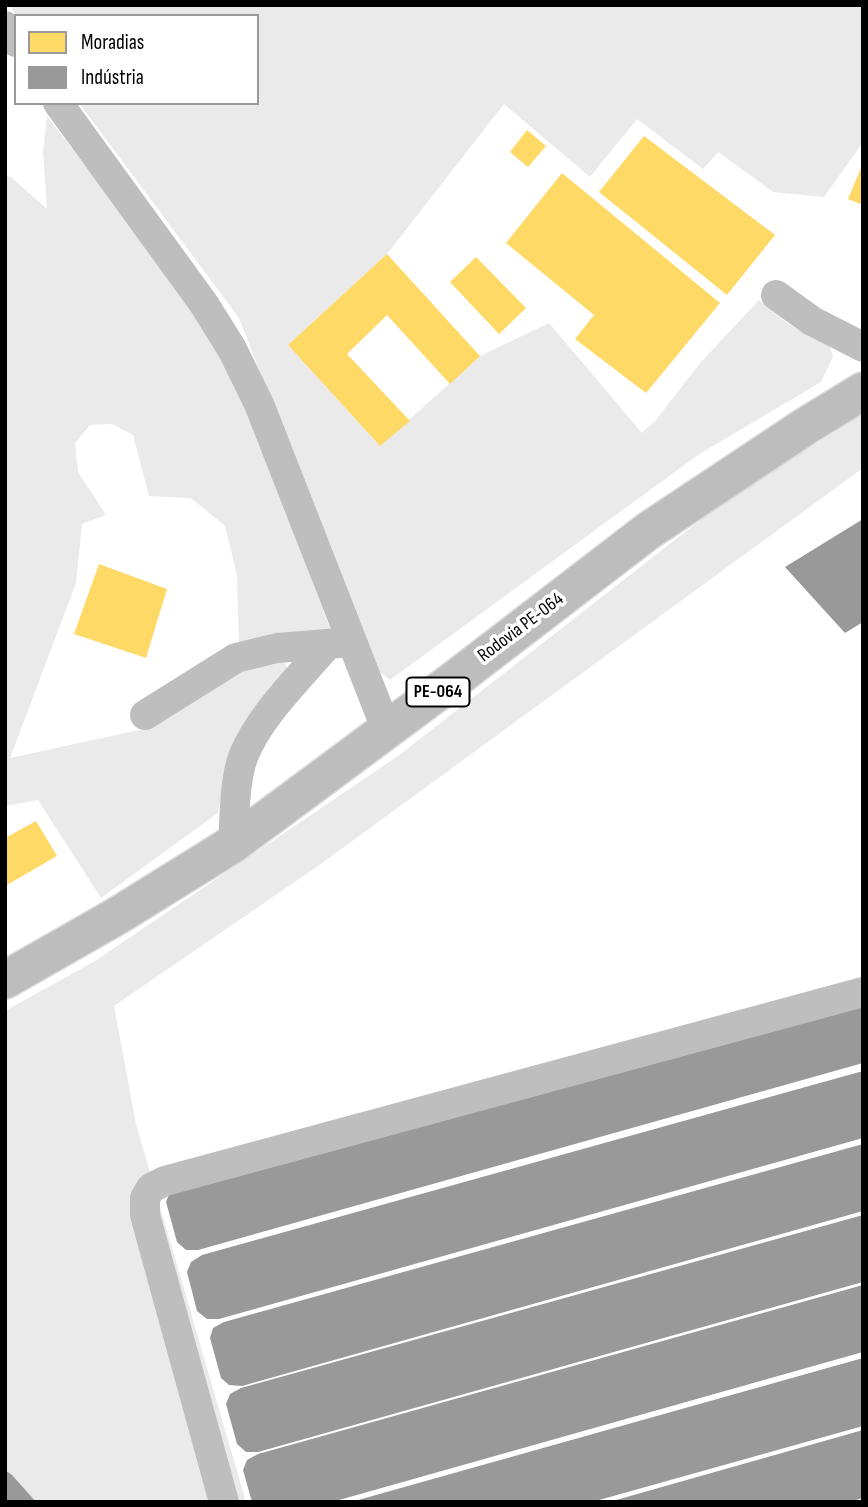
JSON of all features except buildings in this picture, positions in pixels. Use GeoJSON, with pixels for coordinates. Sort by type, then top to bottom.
{"type":"FeatureCollection","features":[{"type":"Feature","properties":{"kind":"main road","name":"Rodovia PE-064"},"geometry":{"type":"LineString","coordinates":[[5,980],[117,916],[233,844],[387,731],[648,531],[863,391]]}},
{"type":"Feature","properties":{"kind":"street"},"geometry":{"type":"LineString","coordinates":[[59,105],[204,304],[232,349],[259,404],[340,643],[387,731]]}},
{"type":"Feature","properties":{"kind":"street"},"geometry":{"type":"LineString","coordinates":[[776,295],[812,321],[863,347]]}},
{"type":"Feature","properties":{"kind":"street"},"geometry":{"type":"LineString","coordinates":[[145,715],[236,658],[276,648],[340,643]]}},
{"type":"Feature","properties":{"kind":"street"},"geometry":{"type":"LineString","coordinates":[[233,844],[243,757],[263,722],[340,643]]}},
{"type":"Feature","properties":{"kind":"street"},"geometry":{"type":"LineString","coordinates":[[224,1502],[145,1214],[145,1198],[151,1188],[165,1181],[216,1166],[863,992]]}},
{"type":"Feature","properties":{"kind":"shaded area"},"geometry":{"type":"Polygon","coordinates":[[[10,5],[863,5],[863,142],[824,197],[773,192],[718,152],[703,169],[637,119],[590,177],[504,104],[387,254],[288,345],[380,446],[480,356],[549,323],[642,433],[655,421],[701,362],[759,300],[792,326],[829,344],[833,357],[821,382],[698,455],[390,680],[375,668],[239,318],[80,105],[259,105],[259,14],[15,14],[10,5]]]}},
{"type":"Feature","properties":{"kind":"shaded area"},"geometry":{"type":"Polygon","coordinates":[[[47,116],[204,321],[241,397],[269,464],[332,634],[275,633],[239,643],[237,575],[225,526],[191,498],[149,496],[133,435],[112,424],[90,425],[75,443],[78,472],[106,515],[82,524],[76,583],[10,758],[144,729],[232,674],[284,662],[290,673],[223,784],[218,813],[101,898],[38,800],[5,806],[5,175],[47,209],[43,153],[47,116]]]}},
{"type":"Feature","properties":{"kind":"shaded area"},"geometry":{"type":"Polygon","coordinates":[[[863,414],[863,468],[318,866],[114,1006],[136,1124],[246,1502],[5,1502],[5,1011],[95,961],[398,756],[721,504],[863,414]]]}}]}
